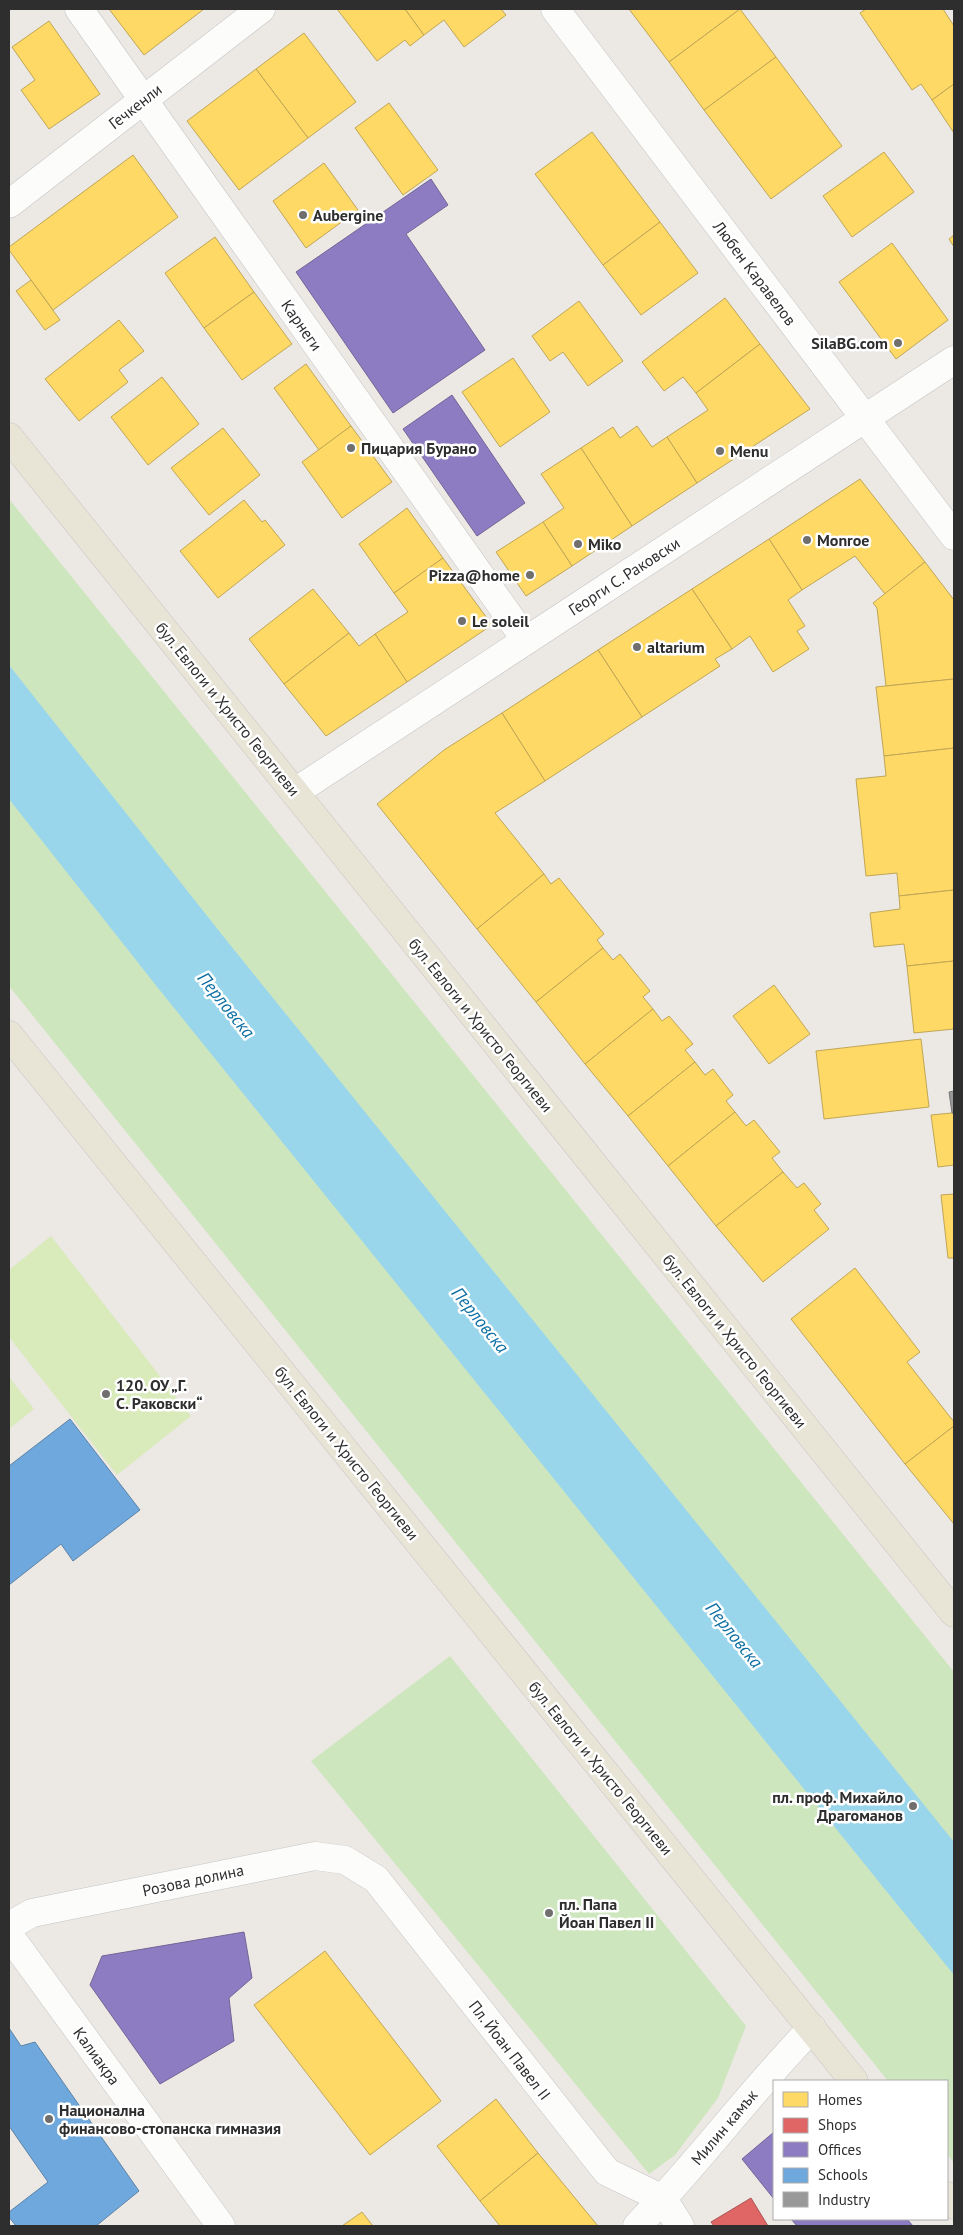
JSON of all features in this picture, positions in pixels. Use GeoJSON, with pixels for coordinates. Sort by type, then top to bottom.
{"type":"FeatureCollection","features":[{"type":"Feature","properties":{"kind":"main road","name":"бул. Евлоги и Христо Георгиеви"},"geometry":{"type":"LineString","coordinates":[[9,437],[954,1613]]}},
{"type":"Feature","properties":{"kind":"main road","name":"бул. Евлоги и Христо Георгиеви"},"geometry":{"type":"LineString","coordinates":[[9,1035],[853,2080]]}},
{"type":"Feature","properties":{"kind":"street","name":"Карнеги"},"geometry":{"type":"LineString","coordinates":[[79,9],[526,640]]}},
{"type":"Feature","properties":{"kind":"street","name":"Гечкенли"},"geometry":{"type":"LineString","coordinates":[[9,204],[261,9]]}},
{"type":"Feature","properties":{"kind":"street","name":"Любен Каравелов"},"geometry":{"type":"LineString","coordinates":[[555,9],[954,536]]}},
{"type":"Feature","properties":{"kind":"street","name":"Георги С. Раковски"},"geometry":{"type":"LineString","coordinates":[[295,792],[954,360]]}},
{"type":"Feature","properties":{"kind":"street","name":"Розова долина"},"geometry":{"type":"LineString","coordinates":[[9,1926],[32,1914],[315,1856],[345,1860],[376,1879]]}},
{"type":"Feature","properties":{"kind":"street","name":"Пл. Йоан Павел II"},"geometry":{"type":"LineString","coordinates":[[376,1879],[607,2172],[662,2199]]}},
{"type":"Feature","properties":{"kind":"street","name":"Калиакра"},"geometry":{"type":"LineString","coordinates":[[9,1935],[222,2226]]}},
{"type":"Feature","properties":{"kind":"street","name":"Милин камък"},"geometry":{"type":"LineString","coordinates":[[636,2226],[662,2199],[774,2067],[812,2028]]}},
{"type":"Feature","properties":{"kind":"street"},"geometry":{"type":"LineString","coordinates":[[662,2199],[680,2226]]}},
{"type":"Feature","properties":{"kind":"green space"},"geometry":{"type":"Polygon","coordinates":[[[9,499],[954,1672],[954,2163],[948,2155],[948,2080],[887,2080],[9,986],[9,499]]]}},
{"type":"Feature","properties":{"kind":"green space"},"geometry":{"type":"Polygon","coordinates":[[[51,1236],[191,1416],[117,1475],[9,1337],[9,1270],[51,1236]]]}},
{"type":"Feature","properties":{"kind":"green space"},"geometry":{"type":"Polygon","coordinates":[[[9,1377],[34,1409],[9,1429],[9,1377]]]}},
{"type":"Feature","properties":{"kind":"green space"},"geometry":{"type":"Polygon","coordinates":[[[450,1656],[746,2026],[718,2098],[675,2155],[649,2174],[311,1761],[450,1656]]]}},
{"type":"Feature","properties":{"kind":"water","name":"Перловска"},"geometry":{"type":"Polygon","coordinates":[[[9,665],[223,936],[954,1842],[954,1975],[158,988],[9,799],[9,665]]]}},
{"type":"Feature","properties":{"kind":"building: Homes"},"geometry":{"type":"Polygon","coordinates":[[[109,9],[204,9],[144,55],[109,9]]]}},
{"type":"Feature","properties":{"kind":"building: Homes"},"geometry":{"type":"Polygon","coordinates":[[[337,9],[405,9],[424,35],[410,46],[405,40],[377,61],[337,9]]]}},
{"type":"Feature","properties":{"kind":"building: Homes"},"geometry":{"type":"Polygon","coordinates":[[[405,9],[501,9],[506,15],[464,47],[444,20],[424,35],[405,9]]]}},
{"type":"Feature","properties":{"kind":"building: Homes"},"geometry":{"type":"Polygon","coordinates":[[[629,9],[740,9],[669,62],[629,9]]]}},
{"type":"Feature","properties":{"kind":"building: Homes"},"geometry":{"type":"Polygon","coordinates":[[[740,9],[776,57],[704,110],[669,62],[740,9]]]}},
{"type":"Feature","properties":{"kind":"building: Homes"},"geometry":{"type":"Polygon","coordinates":[[[866,9],[943,9],[954,26],[954,84],[932,100],[921,84],[912,90],[860,13],[866,9]]]}},
{"type":"Feature","properties":{"kind":"building: Homes"},"geometry":{"type":"Polygon","coordinates":[[[49,21],[100,94],[49,129],[21,90],[35,80],[12,47],[49,21]]]}},
{"type":"Feature","properties":{"kind":"building: Homes"},"geometry":{"type":"Polygon","coordinates":[[[304,33],[356,102],[308,138],[256,69],[304,33]]]}},
{"type":"Feature","properties":{"kind":"building: Homes"},"geometry":{"type":"Polygon","coordinates":[[[776,57],[842,146],[771,199],[704,110],[776,57]]]}},
{"type":"Feature","properties":{"kind":"building: Homes"},"geometry":{"type":"Polygon","coordinates":[[[256,69],[308,138],[239,190],[187,121],[256,69]]]}},
{"type":"Feature","properties":{"kind":"building: Homes"},"geometry":{"type":"Polygon","coordinates":[[[954,84],[954,133],[932,100],[954,84]]]}},
{"type":"Feature","properties":{"kind":"building: Homes"},"geometry":{"type":"Polygon","coordinates":[[[389,103],[438,170],[403,195],[355,128],[389,103]]]}},
{"type":"Feature","properties":{"kind":"building: Homes"},"geometry":{"type":"Polygon","coordinates":[[[592,132],[660,222],[603,265],[535,174],[592,132]]]}},
{"type":"Feature","properties":{"kind":"building: Homes"},"geometry":{"type":"Polygon","coordinates":[[[884,152],[914,192],[852,237],[823,196],[884,152]]]}},
{"type":"Feature","properties":{"kind":"building: Homes"},"geometry":{"type":"Polygon","coordinates":[[[133,155],[178,217],[53,310],[9,250],[9,247],[133,155]]]}},
{"type":"Feature","properties":{"kind":"building: Homes"},"geometry":{"type":"Polygon","coordinates":[[[324,163],[358,210],[306,248],[273,201],[324,163]]]}},
{"type":"Feature","properties":{"kind":"building: Homes"},"geometry":{"type":"Polygon","coordinates":[[[660,222],[698,273],[641,315],[603,265],[660,222]]]}},
{"type":"Feature","properties":{"kind":"building: Homes"},"geometry":{"type":"Polygon","coordinates":[[[954,235],[954,247],[949,239],[954,235]]]}},
{"type":"Feature","properties":{"kind":"building: Homes"},"geometry":{"type":"Polygon","coordinates":[[[215,237],[254,292],[204,328],[165,273],[215,237]]]}},
{"type":"Feature","properties":{"kind":"building: Homes"},"geometry":{"type":"Polygon","coordinates":[[[892,243],[948,320],[896,359],[839,282],[892,243]]]}},
{"type":"Feature","properties":{"kind":"building: Homes"},"geometry":{"type":"Polygon","coordinates":[[[31,280],[60,320],[45,330],[16,291],[31,280]]]}},
{"type":"Feature","properties":{"kind":"building: Homes"},"geometry":{"type":"Polygon","coordinates":[[[254,292],[292,344],[242,380],[204,328],[254,292]]]}},
{"type":"Feature","properties":{"kind":"building: Homes"},"geometry":{"type":"Polygon","coordinates":[[[725,298],[760,344],[696,393],[683,377],[664,391],[642,362],[725,298]]]}},
{"type":"Feature","properties":{"kind":"building: Homes"},"geometry":{"type":"Polygon","coordinates":[[[579,301],[623,361],[588,386],[563,352],[550,361],[532,336],[579,301]]]}},
{"type":"Feature","properties":{"kind":"building: Homes"},"geometry":{"type":"Polygon","coordinates":[[[119,320],[144,351],[119,370],[128,382],[79,421],[45,379],[119,320]]]}},
{"type":"Feature","properties":{"kind":"building: Homes"},"geometry":{"type":"Polygon","coordinates":[[[760,344],[810,409],[697,483],[667,437],[708,410],[696,393],[760,344]]]}},
{"type":"Feature","properties":{"kind":"building: Homes"},"geometry":{"type":"Polygon","coordinates":[[[513,358],[550,412],[500,447],[462,392],[513,358]]]}},
{"type":"Feature","properties":{"kind":"building: Homes"},"geometry":{"type":"Polygon","coordinates":[[[306,364],[351,426],[319,450],[274,388],[306,364]]]}},
{"type":"Feature","properties":{"kind":"building: Homes"},"geometry":{"type":"Polygon","coordinates":[[[162,377],[199,424],[148,465],[111,417],[162,377]]]}},
{"type":"Feature","properties":{"kind":"building: Homes"},"geometry":{"type":"Polygon","coordinates":[[[351,426],[392,482],[342,518],[302,462],[351,426]]]}},
{"type":"Feature","properties":{"kind":"building: Homes"},"geometry":{"type":"Polygon","coordinates":[[[637,426],[652,447],[667,437],[697,483],[632,526],[581,448],[613,427],[620,438],[637,426]]]}},
{"type":"Feature","properties":{"kind":"building: Homes"},"geometry":{"type":"Polygon","coordinates":[[[223,428],[260,475],[209,515],[171,468],[223,428]]]}},
{"type":"Feature","properties":{"kind":"building: Homes"},"geometry":{"type":"Polygon","coordinates":[[[581,448],[632,526],[572,566],[543,522],[564,508],[541,474],[581,448]]]}},
{"type":"Feature","properties":{"kind":"building: Homes"},"geometry":{"type":"Polygon","coordinates":[[[860,479],[925,562],[885,594],[855,556],[802,590],[769,539],[860,479]]]}},
{"type":"Feature","properties":{"kind":"building: Homes"},"geometry":{"type":"Polygon","coordinates":[[[244,500],[262,522],[265,520],[285,545],[218,598],[180,551],[244,500]]]}},
{"type":"Feature","properties":{"kind":"building: Homes"},"geometry":{"type":"Polygon","coordinates":[[[407,508],[443,558],[394,593],[359,544],[407,508]]]}},
{"type":"Feature","properties":{"kind":"building: Homes"},"geometry":{"type":"Polygon","coordinates":[[[543,522],[572,566],[526,596],[496,552],[543,522]]]}},
{"type":"Feature","properties":{"kind":"building: Homes"},"geometry":{"type":"Polygon","coordinates":[[[769,539],[802,590],[788,600],[805,626],[797,631],[809,649],[773,672],[750,636],[732,649],[692,589],[769,539]]]}},
{"type":"Feature","properties":{"kind":"building: Homes"},"geometry":{"type":"Polygon","coordinates":[[[443,558],[492,625],[407,682],[375,634],[408,612],[394,593],[443,558]]]}},
{"type":"Feature","properties":{"kind":"building: Homes"},"geometry":{"type":"Polygon","coordinates":[[[925,562],[954,600],[954,679],[886,686],[877,608],[873,603],[925,562]]]}},
{"type":"Feature","properties":{"kind":"building: Homes"},"geometry":{"type":"Polygon","coordinates":[[[313,589],[349,633],[284,684],[249,639],[313,589]]]}},
{"type":"Feature","properties":{"kind":"building: Homes"},"geometry":{"type":"Polygon","coordinates":[[[692,589],[732,649],[715,659],[720,666],[642,717],[598,650],[692,589]]]}},
{"type":"Feature","properties":{"kind":"building: Homes"},"geometry":{"type":"Polygon","coordinates":[[[349,633],[359,646],[375,634],[407,682],[326,736],[284,684],[349,633]]]}},
{"type":"Feature","properties":{"kind":"building: Homes"},"geometry":{"type":"Polygon","coordinates":[[[598,650],[642,717],[545,781],[502,713],[598,650]]]}},
{"type":"Feature","properties":{"kind":"building: Homes"},"geometry":{"type":"Polygon","coordinates":[[[954,679],[954,748],[884,756],[876,687],[954,679]]]}},
{"type":"Feature","properties":{"kind":"building: Homes"},"geometry":{"type":"Polygon","coordinates":[[[502,713],[545,781],[495,813],[544,874],[477,929],[377,804],[444,750],[502,713]]]}},
{"type":"Feature","properties":{"kind":"building: Homes"},"geometry":{"type":"Polygon","coordinates":[[[954,748],[954,890],[899,896],[897,873],[866,876],[856,779],[886,776],[884,756],[954,748]]]}},
{"type":"Feature","properties":{"kind":"building: Homes"},"geometry":{"type":"Polygon","coordinates":[[[544,874],[551,884],[559,878],[604,934],[597,940],[603,948],[536,1002],[477,929],[544,874]]]}},
{"type":"Feature","properties":{"kind":"building: Homes"},"geometry":{"type":"Polygon","coordinates":[[[954,890],[954,961],[907,966],[904,944],[874,947],[870,913],[900,909],[899,896],[954,890]]]}},
{"type":"Feature","properties":{"kind":"building: Homes"},"geometry":{"type":"Polygon","coordinates":[[[603,948],[613,960],[620,954],[650,991],[643,997],[653,1009],[585,1064],[536,1002],[603,948]]]}},
{"type":"Feature","properties":{"kind":"building: Homes"},"geometry":{"type":"Polygon","coordinates":[[[954,961],[954,1029],[914,1033],[907,966],[954,961]]]}},
{"type":"Feature","properties":{"kind":"building: Homes"},"geometry":{"type":"Polygon","coordinates":[[[774,985],[810,1034],[769,1064],[733,1016],[774,985]]]}},
{"type":"Feature","properties":{"kind":"building: Homes"},"geometry":{"type":"Polygon","coordinates":[[[653,1009],[662,1021],[669,1016],[693,1044],[685,1050],[695,1062],[628,1116],[585,1064],[653,1009]]]}},
{"type":"Feature","properties":{"kind":"building: Homes"},"geometry":{"type":"Polygon","coordinates":[[[921,1039],[929,1107],[824,1119],[816,1051],[921,1039]]]}},
{"type":"Feature","properties":{"kind":"building: Homes"},"geometry":{"type":"Polygon","coordinates":[[[695,1062],[705,1075],[713,1069],[733,1095],[726,1101],[735,1112],[668,1166],[628,1116],[695,1062]]]}},
{"type":"Feature","properties":{"kind":"building: Homes"},"geometry":{"type":"Polygon","coordinates":[[[735,1112],[746,1126],[754,1120],[780,1152],[772,1158],[783,1172],[716,1226],[668,1166],[735,1112]]]}},
{"type":"Feature","properties":{"kind":"building: Homes"},"geometry":{"type":"Polygon","coordinates":[[[954,1113],[954,1165],[938,1167],[931,1115],[954,1113]]]}},
{"type":"Feature","properties":{"kind":"building: Homes"},"geometry":{"type":"Polygon","coordinates":[[[783,1172],[797,1188],[804,1183],[821,1204],[814,1210],[829,1229],[763,1282],[716,1226],[783,1172]]]}},
{"type":"Feature","properties":{"kind":"building: Homes"},"geometry":{"type":"Polygon","coordinates":[[[954,1194],[954,1258],[948,1258],[941,1195],[954,1194]]]}},
{"type":"Feature","properties":{"kind":"building: Homes"},"geometry":{"type":"Polygon","coordinates":[[[855,1268],[920,1352],[907,1362],[954,1422],[954,1426],[905,1464],[791,1319],[855,1268]]]}},
{"type":"Feature","properties":{"kind":"building: Homes"},"geometry":{"type":"Polygon","coordinates":[[[954,1426],[954,1524],[905,1464],[954,1426]]]}},
{"type":"Feature","properties":{"kind":"building: Homes"},"geometry":{"type":"Polygon","coordinates":[[[325,1951],[441,2101],[370,2155],[254,2005],[325,1951]]]}},
{"type":"Feature","properties":{"kind":"building: Homes"},"geometry":{"type":"Polygon","coordinates":[[[496,2099],[538,2153],[480,2201],[437,2146],[496,2099]]]}},
{"type":"Feature","properties":{"kind":"building: Homes"},"geometry":{"type":"Polygon","coordinates":[[[538,2153],[598,2226],[500,2226],[480,2201],[538,2153]]]}},
{"type":"Feature","properties":{"kind":"building: Homes"},"geometry":{"type":"Polygon","coordinates":[[[362,2212],[373,2226],[342,2226],[362,2212]]]}},
{"type":"Feature","properties":{"kind":"building: Shops"},"geometry":{"type":"Polygon","coordinates":[[[751,2198],[768,2226],[714,2226],[711,2222],[751,2198]]]}},
{"type":"Feature","properties":{"kind":"building: Offices"},"geometry":{"type":"Polygon","coordinates":[[[431,179],[448,205],[406,234],[485,350],[393,413],[296,272],[431,179]]]}},
{"type":"Feature","properties":{"kind":"building: Offices"},"geometry":{"type":"Polygon","coordinates":[[[452,395],[525,503],[477,536],[403,429],[452,395]]]}},
{"type":"Feature","properties":{"kind":"building: Offices"},"geometry":{"type":"Polygon","coordinates":[[[244,1932],[252,1978],[229,1998],[234,2041],[160,2084],[90,1985],[102,1956],[244,1932]]]}},
{"type":"Feature","properties":{"kind":"building: Offices"},"geometry":{"type":"Polygon","coordinates":[[[773,2133],[773,2198],[742,2159],[773,2133]]]}},
{"type":"Feature","properties":{"kind":"building: Offices"},"geometry":{"type":"Polygon","coordinates":[[[792,2220],[908,2220],[913,2226],[797,2226],[792,2220]]]}},
{"type":"Feature","properties":{"kind":"building: Schools"},"geometry":{"type":"Polygon","coordinates":[[[70,1419],[140,1510],[73,1561],[61,1544],[9,1585],[9,1466],[70,1419]]]}},
{"type":"Feature","properties":{"kind":"building: Schools","name":"Национална финансово-стопанска гимназия"},"geometry":{"type":"Polygon","coordinates":[[[9,2028],[21,2046],[35,2042],[139,2191],[96,2226],[16,2226],[9,2217],[9,2212],[48,2182],[9,2126],[9,2028]]]}},
{"type":"Feature","properties":{"kind":"building: Industry"},"geometry":{"type":"Polygon","coordinates":[[[954,1091],[954,1113],[952,1113],[949,1092],[954,1091]]]}},
{"type":"Feature","properties":{"kind":"place","name":"Aubergine"},"geometry":{"type":"Point","coordinates":[303,215]}},
{"type":"Feature","properties":{"kind":"place","name":"SilaBG.com"},"geometry":{"type":"Point","coordinates":[898,343]}},
{"type":"Feature","properties":{"kind":"place","name":"Пицария Бурано"},"geometry":{"type":"Point","coordinates":[351,448]}},
{"type":"Feature","properties":{"kind":"place","name":"Menu"},"geometry":{"type":"Point","coordinates":[720,451]}},
{"type":"Feature","properties":{"kind":"place","name":"Monroe"},"geometry":{"type":"Point","coordinates":[807,540]}},
{"type":"Feature","properties":{"kind":"place","name":"Miko"},"geometry":{"type":"Point","coordinates":[578,544]}},
{"type":"Feature","properties":{"kind":"place","name":"Pizza@home"},"geometry":{"type":"Point","coordinates":[530,575]}},
{"type":"Feature","properties":{"kind":"place","name":"Le soleil"},"geometry":{"type":"Point","coordinates":[462,621]}},
{"type":"Feature","properties":{"kind":"place","name":"altarium"},"geometry":{"type":"Point","coordinates":[637,647]}},
{"type":"Feature","properties":{"kind":"place","name":"120. ОУ „Г. С. Раковски“"},"geometry":{"type":"Point","coordinates":[106,1394]}},
{"type":"Feature","properties":{"kind":"place","name":"пл. проф. Михайло Драгоманов"},"geometry":{"type":"Point","coordinates":[913,1806]}},
{"type":"Feature","properties":{"kind":"place","name":"пл. Папа Йоан Павел II"},"geometry":{"type":"Point","coordinates":[549,1913]}},
{"type":"Feature","properties":{"kind":"place","name":"Национална финансово-стопанска гимназия"},"geometry":{"type":"Point","coordinates":[49,2119]}}]}
